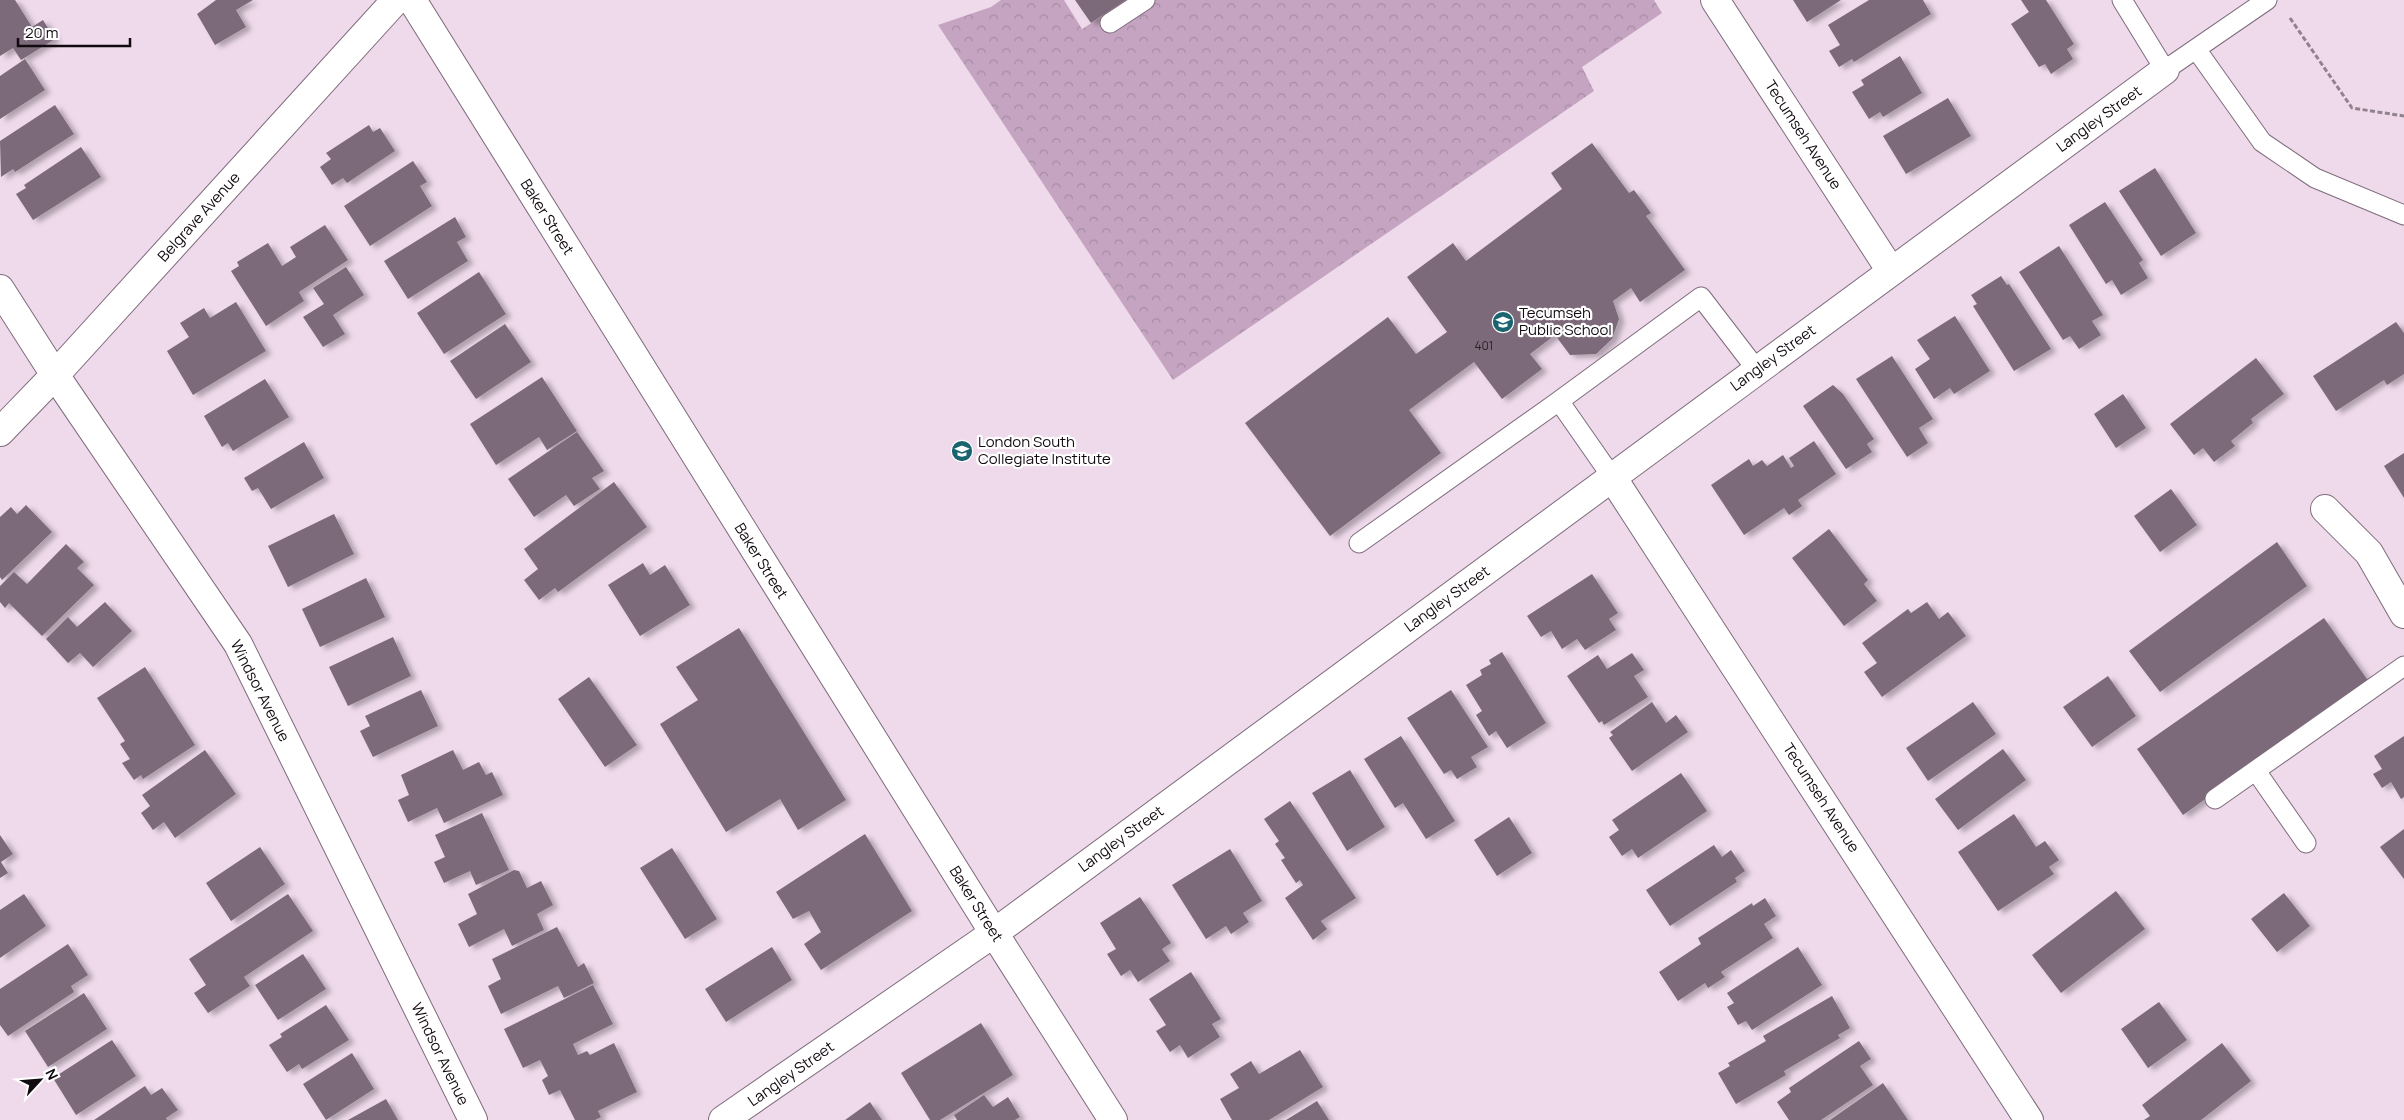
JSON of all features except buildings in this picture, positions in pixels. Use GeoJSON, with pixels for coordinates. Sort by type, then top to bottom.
{"type":"FeatureCollection","features":[{"type":"Feature","properties":{"kind":"street","name":"Belgrave Avenue"},"geometry":{"type":"LineString","coordinates":[[0,432],[55,375],[396,0]]}},
{"type":"Feature","properties":{"kind":"street","name":"Baker Street"},"geometry":{"type":"LineString","coordinates":[[412,0],[994,933],[1113,1120]]}},
{"type":"Feature","properties":{"kind":"street","name":"Tecumseh Avenue"},"geometry":{"type":"LineString","coordinates":[[1716,0],[1892,271]]}},
{"type":"Feature","properties":{"kind":"street","name":"Langley Street"},"geometry":{"type":"LineString","coordinates":[[724,1120],[994,933],[2165,70]]}},
{"type":"Feature","properties":{"kind":"street","name":"Windsor Avenue"},"geometry":{"type":"LineString","coordinates":[[0,289],[55,375],[238,644],[473,1120]]}},
{"type":"Feature","properties":{"kind":"street","name":"Tecumseh Avenue"},"geometry":{"type":"LineString","coordinates":[[1612,477],[2029,1120]]}},
{"type":"Feature","properties":{"kind":"street"},"geometry":{"type":"LineString","coordinates":[[2325,509],[2369,553],[2404,614]]}},
{"type":"Feature","properties":{"kind":"lane"},"geometry":{"type":"LineString","coordinates":[[1110,23],[1145,0]]}},
{"type":"Feature","properties":{"kind":"lane"},"geometry":{"type":"LineString","coordinates":[[2122,0],[2165,70],[2263,1]]}},
{"type":"Feature","properties":{"kind":"lane"},"geometry":{"type":"LineString","coordinates":[[2196,49],[2262,142],[2315,178],[2404,215]]}},
{"type":"Feature","properties":{"kind":"lane"},"geometry":{"type":"LineString","coordinates":[[1359,543],[1559,401],[1701,297],[1757,370]]}},
{"type":"Feature","properties":{"kind":"lane"},"geometry":{"type":"LineString","coordinates":[[1559,401],[1612,477]]}},
{"type":"Feature","properties":{"kind":"lane"},"geometry":{"type":"LineString","coordinates":[[2215,799],[2404,666]]}},
{"type":"Feature","properties":{"kind":"lane"},"geometry":{"type":"LineString","coordinates":[[2256,771],[2306,843]]}},
{"type":"Feature","properties":{"kind":"path"},"geometry":{"type":"LineString","coordinates":[[2286,12],[2352,108],[2404,116]]}},
{"type":"Feature","properties":{"kind":"green space"},"geometry":{"type":"Polygon","coordinates":[[[1001,0],[1064,0],[1082,29],[1128,0],[1654,0],[1662,13],[1582,67],[1594,91],[1173,380],[938,25],[991,7],[1001,0]]]}},
{"type":"Feature","properties":{"kind":"place","name":"Tecumseh Public School"},"geometry":{"type":"Point","coordinates":[1503,322]}},
{"type":"Feature","properties":{"kind":"place","name":"London South Collegiate Institute"},"geometry":{"type":"Point","coordinates":[962,451]}}]}
